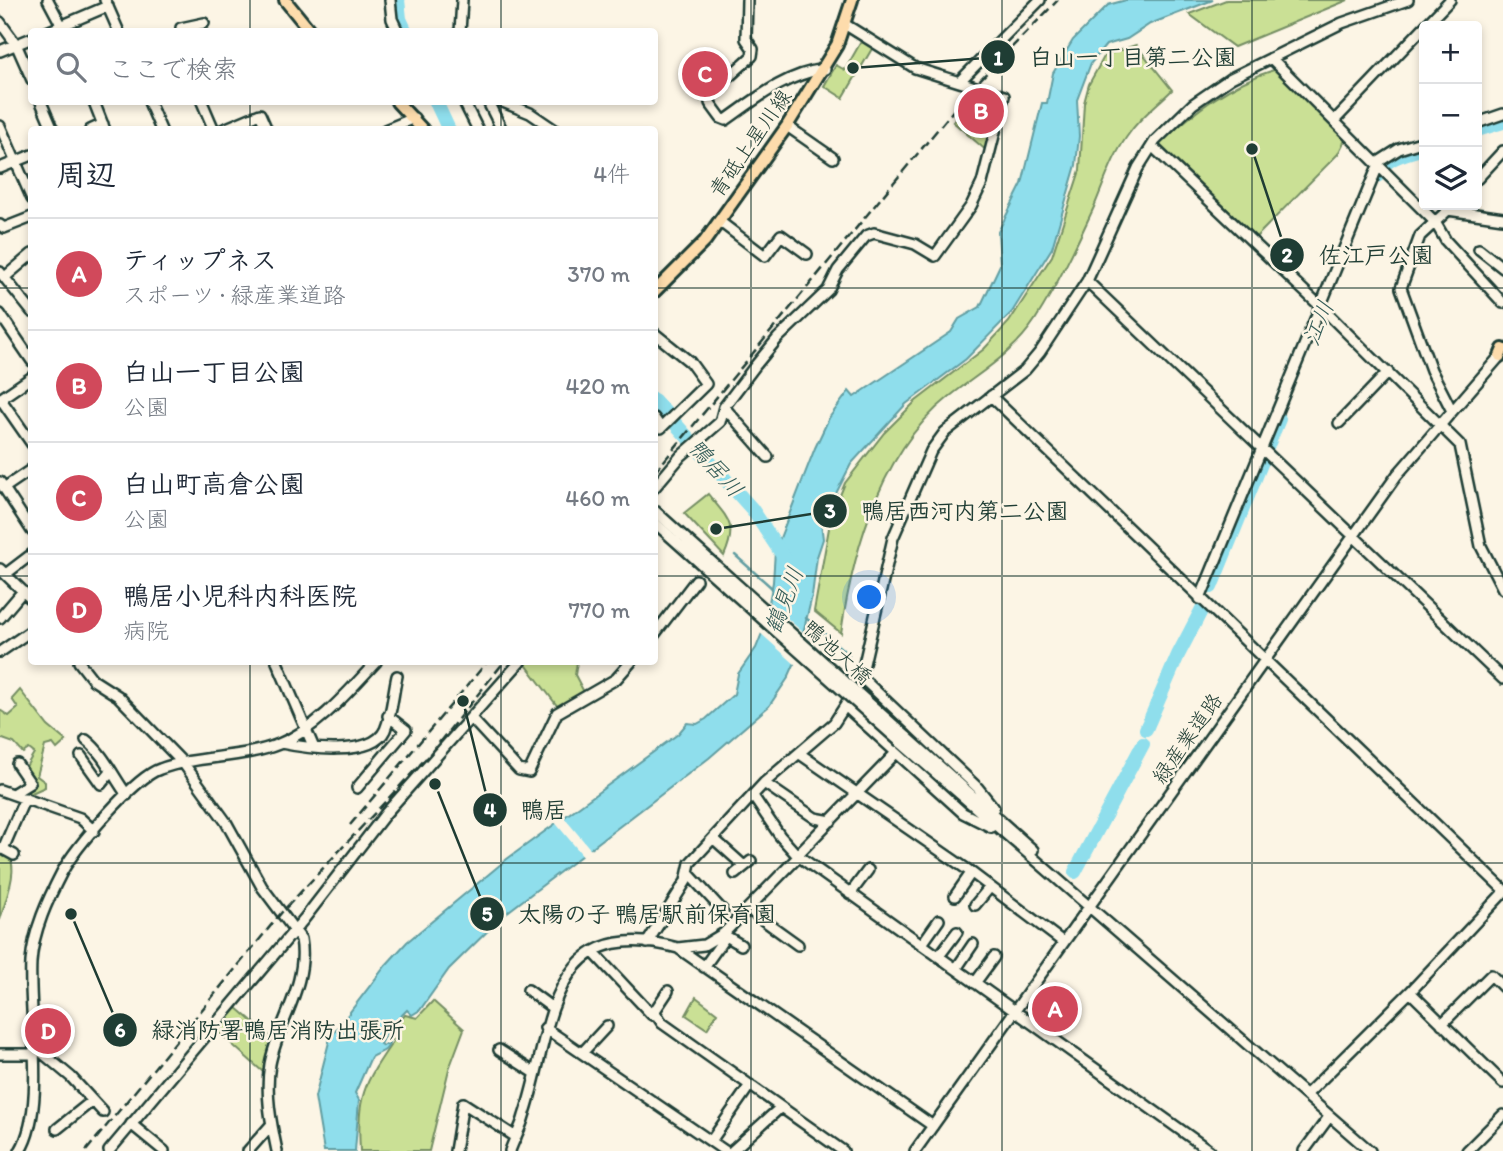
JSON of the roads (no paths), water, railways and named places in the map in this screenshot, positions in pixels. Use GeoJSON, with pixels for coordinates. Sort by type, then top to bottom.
{"type":"FeatureCollection","features":[{"type":"Feature","properties":{"kind":"main road"},"geometry":{"type":"LineString","coordinates":[[285,0],[308,28]]}},
{"type":"Feature","properties":{"kind":"main road","name":"青砥上星川線"},"geometry":{"type":"LineString","coordinates":[[658,288],[694,255],[787,126],[825,69],[846,25],[852,0]]}},
{"type":"Feature","properties":{"kind":"main road"},"geometry":{"type":"LineString","coordinates":[[400,105],[420,126]]}},
{"type":"Feature","properties":{"kind":"street"},"geometry":{"type":"LineString","coordinates":[[48,0],[63,28],[106,3],[117,28]]}},
{"type":"Feature","properties":{"kind":"street"},"geometry":{"type":"LineString","coordinates":[[390,0],[392,19],[396,28]]}},
{"type":"Feature","properties":{"kind":"street"},"geometry":{"type":"LineString","coordinates":[[747,0],[747,39],[753,49],[752,56],[711,93],[710,103],[721,118],[726,120],[772,88],[805,72],[825,69]]}},
{"type":"Feature","properties":{"kind":"street"},"geometry":{"type":"LineString","coordinates":[[960,81],[1041,0]]}},
{"type":"Feature","properties":{"kind":"street"},"geometry":{"type":"LineString","coordinates":[[647,943],[688,873],[690,863],[764,783],[834,723],[845,706],[861,677],[893,538],[931,451],[946,432],[1033,361],[1087,281],[1138,168],[1152,146],[1193,104],[1231,78],[1342,23],[1408,0]]}},
{"type":"Feature","properties":{"kind":"street"},"geometry":{"type":"LineString","coordinates":[[1431,21],[1450,0]]}},
{"type":"Feature","properties":{"kind":"street"},"geometry":{"type":"LineString","coordinates":[[460,28],[461,1]]}},
{"type":"Feature","properties":{"kind":"street"},"geometry":{"type":"LineString","coordinates":[[0,22],[16,44],[28,71]]}},
{"type":"Feature","properties":{"kind":"street"},"geometry":{"type":"LineString","coordinates":[[181,28],[204,23]]}},
{"type":"Feature","properties":{"kind":"street"},"geometry":{"type":"LineString","coordinates":[[658,483],[681,456],[720,422],[724,407],[778,338],[828,290],[838,270],[866,236],[874,233],[899,240],[935,256],[971,206],[986,172],[1005,98],[1001,93],[915,68],[846,25]]}},
{"type":"Feature","properties":{"kind":"street"},"geometry":{"type":"LineString","coordinates":[[1334,121],[1419,33]]}},
{"type":"Feature","properties":{"kind":"street"},"geometry":{"type":"LineString","coordinates":[[0,51],[28,40]]}},
{"type":"Feature","properties":{"kind":"street"},"geometry":{"type":"LineString","coordinates":[[1271,58],[1436,222],[1446,241],[1503,303]]}},
{"type":"Feature","properties":{"kind":"street"},"geometry":{"type":"LineString","coordinates":[[42,105],[51,126]]}},
{"type":"Feature","properties":{"kind":"street"},"geometry":{"type":"LineString","coordinates":[[95,105],[104,126]]}},
{"type":"Feature","properties":{"kind":"street"},"geometry":{"type":"LineString","coordinates":[[150,105],[159,126]]}},
{"type":"Feature","properties":{"kind":"street"},"geometry":{"type":"LineString","coordinates":[[203,105],[212,126]]}},
{"type":"Feature","properties":{"kind":"street"},"geometry":{"type":"LineString","coordinates":[[466,105],[476,126]]}},
{"type":"Feature","properties":{"kind":"street"},"geometry":{"type":"LineString","coordinates":[[490,105],[500,126]]}},
{"type":"Feature","properties":{"kind":"street"},"geometry":{"type":"LineString","coordinates":[[510,105],[530,113],[549,126]]}},
{"type":"Feature","properties":{"kind":"street"},"geometry":{"type":"LineString","coordinates":[[232,126],[260,114],[265,126]]}},
{"type":"Feature","properties":{"kind":"street"},"geometry":{"type":"LineString","coordinates":[[1482,121],[1503,114]]}},
{"type":"Feature","properties":{"kind":"street"},"geometry":{"type":"LineString","coordinates":[[395,126],[414,118]]}},
{"type":"Feature","properties":{"kind":"street"},"geometry":{"type":"LineString","coordinates":[[0,126],[28,191]]}},
{"type":"Feature","properties":{"kind":"street"},"geometry":{"type":"LineString","coordinates":[[787,126],[834,158]]}},
{"type":"Feature","properties":{"kind":"street"},"geometry":{"type":"LineString","coordinates":[[1200,599],[1378,164],[1399,149],[1419,143]]}},
{"type":"Feature","properties":{"kind":"street"},"geometry":{"type":"LineString","coordinates":[[1152,146],[1460,444],[1481,546],[1503,589]]}},
{"type":"Feature","properties":{"kind":"street"},"geometry":{"type":"LineString","coordinates":[[1482,174],[1503,151]]}},
{"type":"Feature","properties":{"kind":"street"},"geometry":{"type":"LineString","coordinates":[[0,168],[28,157]]}},
{"type":"Feature","properties":{"kind":"street"},"geometry":{"type":"LineString","coordinates":[[1447,210],[1420,236],[1401,288],[1431,370],[1451,409]]}},
{"type":"Feature","properties":{"kind":"street"},"geometry":{"type":"LineString","coordinates":[[1464,210],[1503,218]]}},
{"type":"Feature","properties":{"kind":"street"},"geometry":{"type":"LineString","coordinates":[[0,225],[4,228],[28,219]]}},
{"type":"Feature","properties":{"kind":"street"},"geometry":{"type":"LineString","coordinates":[[719,221],[765,256],[781,235],[807,254]]}},
{"type":"Feature","properties":{"kind":"street"},"geometry":{"type":"LineString","coordinates":[[1479,248],[1503,268]]}},
{"type":"Feature","properties":{"kind":"street"},"geometry":{"type":"LineString","coordinates":[[28,257],[3,275],[28,308]]}},
{"type":"Feature","properties":{"kind":"street"},"geometry":{"type":"LineString","coordinates":[[1087,281],[1352,537],[1502,677]]}},
{"type":"Feature","properties":{"kind":"street"},"geometry":{"type":"LineString","coordinates":[[1,317],[28,352]]}},
{"type":"Feature","properties":{"kind":"street"},"geometry":{"type":"LineString","coordinates":[[658,336],[690,362],[706,384],[678,415],[661,428],[658,424]]}},
{"type":"Feature","properties":{"kind":"street","name":"緑産業道路"},"geometry":{"type":"LineString","coordinates":[[915,1151],[1352,537],[1439,422],[1502,354]]}},
{"type":"Feature","properties":{"kind":"street"},"geometry":{"type":"LineString","coordinates":[[1339,423],[1388,372]]}},
{"type":"Feature","properties":{"kind":"street"},"geometry":{"type":"LineString","coordinates":[[28,380],[0,399],[28,438]]}},
{"type":"Feature","properties":{"kind":"street"},"geometry":{"type":"LineString","coordinates":[[991,396],[1503,891],[1410,992],[1306,1096]]}},
{"type":"Feature","properties":{"kind":"street"},"geometry":{"type":"LineString","coordinates":[[724,407],[768,457]]}},
{"type":"Feature","properties":{"kind":"street"},"geometry":{"type":"LineString","coordinates":[[28,471],[2,485],[28,525]]}},
{"type":"Feature","properties":{"kind":"street","name":"鴨池大橋"},"geometry":{"type":"LineString","coordinates":[[658,514],[903,739]]}},
{"type":"Feature","properties":{"kind":"street","name":"鴨池大橋"},"geometry":{"type":"LineString","coordinates":[[658,525],[903,739]]}},
{"type":"Feature","properties":{"kind":"street"},"geometry":{"type":"LineString","coordinates":[[28,556],[3,571],[28,596]]}},
{"type":"Feature","properties":{"kind":"street"},"geometry":{"type":"LineString","coordinates":[[658,630],[696,580]]}},
{"type":"Feature","properties":{"kind":"street"},"geometry":{"type":"LineString","coordinates":[[0,618],[23,591]]}},
{"type":"Feature","properties":{"kind":"street"},"geometry":{"type":"LineString","coordinates":[[0,652],[28,633]]}},
{"type":"Feature","properties":{"kind":"street"},"geometry":{"type":"LineString","coordinates":[[81,665],[93,680],[118,696],[184,764],[226,822],[262,887],[301,939],[302,952],[292,1007],[270,1066],[271,1125],[277,1151]]}},
{"type":"Feature","properties":{"kind":"street"},"geometry":{"type":"LineString","coordinates":[[278,665],[314,748]]}},
{"type":"Feature","properties":{"kind":"street"},"geometry":{"type":"LineString","coordinates":[[20,1151],[32,1119],[34,1050],[31,960],[38,927],[63,870],[127,794],[158,769],[281,743],[305,728],[373,665]]}},
{"type":"Feature","properties":{"kind":"street"},"geometry":{"type":"LineString","coordinates":[[109,1151],[133,1126],[386,813],[517,665]]}},
{"type":"Feature","properties":{"kind":"street"},"geometry":{"type":"LineString","coordinates":[[471,718],[519,770],[529,772],[557,713],[616,679],[628,665]]}},
{"type":"Feature","properties":{"kind":"street"},"geometry":{"type":"LineString","coordinates":[[281,743],[314,748],[367,745],[385,730],[397,676]]}},
{"type":"Feature","properties":{"kind":"street"},"geometry":{"type":"LineString","coordinates":[[861,677],[978,788],[1006,830]]}},
{"type":"Feature","properties":{"kind":"street"},"geometry":{"type":"LineString","coordinates":[[845,706],[963,813],[1006,830]]}},
{"type":"Feature","properties":{"kind":"street"},"geometry":{"type":"LineString","coordinates":[[357,788],[407,730],[388,716]]}},
{"type":"Feature","properties":{"kind":"street"},"geometry":{"type":"LineString","coordinates":[[903,739],[1370,1151]]}},
{"type":"Feature","properties":{"kind":"street"},"geometry":{"type":"LineString","coordinates":[[86,740],[104,758],[110,773],[127,794]]}},
{"type":"Feature","properties":{"kind":"street"},"geometry":{"type":"LineString","coordinates":[[704,967],[725,934],[896,752]]}},
{"type":"Feature","properties":{"kind":"street"},"geometry":{"type":"LineString","coordinates":[[800,754],[971,873],[1063,942]]}},
{"type":"Feature","properties":{"kind":"street"},"geometry":{"type":"LineString","coordinates":[[82,756],[101,784],[110,773]]}},
{"type":"Feature","properties":{"kind":"street"},"geometry":{"type":"LineString","coordinates":[[15,793],[30,783],[17,764]]}},
{"type":"Feature","properties":{"kind":"street"},"geometry":{"type":"LineString","coordinates":[[764,783],[815,818],[831,821]]}},
{"type":"Feature","properties":{"kind":"street"},"geometry":{"type":"LineString","coordinates":[[0,790],[15,793],[80,818],[94,831]]}},
{"type":"Feature","properties":{"kind":"street"},"geometry":{"type":"LineString","coordinates":[[753,796],[780,836],[798,856],[939,956],[1013,1013],[1210,1151]]}},
{"type":"Feature","properties":{"kind":"street"},"geometry":{"type":"LineString","coordinates":[[14,855],[3,849],[25,798]]}},
{"type":"Feature","properties":{"kind":"street"},"geometry":{"type":"LineString","coordinates":[[714,839],[748,863],[735,874]]}},
{"type":"Feature","properties":{"kind":"street"},"geometry":{"type":"LineString","coordinates":[[849,894],[868,870]]}},
{"type":"Feature","properties":{"kind":"street"},"geometry":{"type":"LineString","coordinates":[[688,873],[723,911]]}},
{"type":"Feature","properties":{"kind":"street"},"geometry":{"type":"LineString","coordinates":[[954,896],[971,873]]}},
{"type":"Feature","properties":{"kind":"street"},"geometry":{"type":"LineString","coordinates":[[975,905],[990,887]]}},
{"type":"Feature","properties":{"kind":"street"},"geometry":{"type":"LineString","coordinates":[[748,909],[797,945]]}},
{"type":"Feature","properties":{"kind":"street"},"geometry":{"type":"LineString","coordinates":[[922,944],[939,920]]}},
{"type":"Feature","properties":{"kind":"street"},"geometry":{"type":"LineString","coordinates":[[939,956],[957,932]]}},
{"type":"Feature","properties":{"kind":"street"},"geometry":{"type":"LineString","coordinates":[[725,934],[741,945]]}},
{"type":"Feature","properties":{"kind":"street"},"geometry":{"type":"LineString","coordinates":[[509,1151],[524,1116],[551,1007],[572,970],[594,953],[628,942],[678,948],[704,945],[725,934]]}},
{"type":"Feature","properties":{"kind":"street"},"geometry":{"type":"LineString","coordinates":[[956,969],[973,944]]}},
{"type":"Feature","properties":{"kind":"street"},"geometry":{"type":"LineString","coordinates":[[678,948],[933,1126]]}},
{"type":"Feature","properties":{"kind":"street"},"geometry":{"type":"LineString","coordinates":[[594,953],[652,1015],[667,991]]}},
{"type":"Feature","properties":{"kind":"street"},"geometry":{"type":"LineString","coordinates":[[975,983],[994,957]]}},
{"type":"Feature","properties":{"kind":"street"},"geometry":{"type":"LineString","coordinates":[[1442,1024],[1491,975],[1503,987]]}},
{"type":"Feature","properties":{"kind":"street"},"geometry":{"type":"LineString","coordinates":[[528,990],[551,1007]]}},
{"type":"Feature","properties":{"kind":"street"},"geometry":{"type":"LineString","coordinates":[[1410,992],[1503,1083]]}},
{"type":"Feature","properties":{"kind":"street"},"geometry":{"type":"LineString","coordinates":[[654,1011],[662,1023],[843,1151]]}},
{"type":"Feature","properties":{"kind":"street"},"geometry":{"type":"LineString","coordinates":[[582,1053],[607,1026]]}},
{"type":"Feature","properties":{"kind":"street"},"geometry":{"type":"LineString","coordinates":[[545,1028],[725,1151]]}},
{"type":"Feature","properties":{"kind":"street"},"geometry":{"type":"LineString","coordinates":[[0,1054],[34,1050],[103,1112]]}},
{"type":"Feature","properties":{"kind":"street"},"geometry":{"type":"LineString","coordinates":[[499,1051],[535,1073]]}},
{"type":"Feature","properties":{"kind":"street"},"geometry":{"type":"LineString","coordinates":[[711,1141],[750,1085]]}},
{"type":"Feature","properties":{"kind":"street"},"geometry":{"type":"LineString","coordinates":[[57,1129],[92,1101]]}},
{"type":"Feature","properties":{"kind":"street"},"geometry":{"type":"LineString","coordinates":[[455,1151],[463,1103],[516,1136]]}},
{"type":"Feature","properties":{"kind":"street"},"geometry":{"type":"LineString","coordinates":[[732,1151],[781,1107]]}},
{"type":"Feature","properties":{"kind":"street"},"geometry":{"type":"LineString","coordinates":[[1467,1151],[1503,1115]]}},
{"type":"Feature","properties":{"kind":"street"},"geometry":{"type":"LineString","coordinates":[[1304,1151],[1329,1117]]}},
{"type":"Feature","properties":{"kind":"street"},"geometry":{"type":"LineString","coordinates":[[248,1151],[271,1125]]}},
{"type":"Feature","properties":{"kind":"street"},"geometry":{"type":"LineString","coordinates":[[133,1126],[164,1151]]}},
{"type":"Feature","properties":{"kind":"water","name":"鶴見川"},"geometry":{"type":"Polygon","coordinates":[[[1126,0],[1213,0],[1150,24],[1127,39],[1106,45],[1091,63],[1077,100],[1079,136],[1076,165],[1052,248],[1012,312],[966,359],[906,404],[851,464],[821,523],[823,539],[797,658],[788,678],[769,706],[709,758],[505,914],[449,969],[420,1010],[412,1015],[407,1010],[388,1029],[380,1044],[383,1046],[389,1042],[388,1046],[371,1057],[355,1093],[359,1100],[355,1151],[324,1151],[315,1097],[330,1038],[386,965],[407,942],[507,859],[678,734],[687,723],[697,724],[706,719],[734,694],[738,674],[756,648],[764,628],[773,582],[775,551],[829,418],[849,391],[854,397],[951,332],[959,319],[980,307],[1000,265],[998,232],[1022,184],[1042,103],[1047,103],[1053,73],[1073,40],[1108,5],[1126,0]]]}},
{"type":"Feature","properties":{"kind":"waterway","name":"鴨居川"},"geometry":{"type":"LineString","coordinates":[[398,0],[400,19],[404,28]]}},
{"type":"Feature","properties":{"kind":"waterway","name":"鴨居川"},"geometry":{"type":"LineString","coordinates":[[437,105],[447,126]]}},
{"type":"Feature","properties":{"kind":"waterway","name":"江川"},"geometry":{"type":"LineString","coordinates":[[1482,128],[1503,122]]}},
{"type":"Feature","properties":{"kind":"waterway","name":"江川"},"geometry":{"type":"LineString","coordinates":[[1377,176],[1390,160],[1419,149]]}},
{"type":"Feature","properties":{"kind":"waterway","name":"鴨居川"},"geometry":{"type":"LineString","coordinates":[[658,404],[752,509],[785,559]]}},
{"type":"Feature","properties":{"kind":"waterway","name":"江川"},"geometry":{"type":"LineString","coordinates":[[1268,445],[1279,419]]}},
{"type":"Feature","properties":{"kind":"waterway","name":"江川"},"geometry":{"type":"LineString","coordinates":[[1211,587],[1263,459]]}},
{"type":"Feature","properties":{"kind":"waterway","name":"鶴見川"},"geometry":{"type":"LineString","coordinates":[[735,555],[772,588]]}},
{"type":"Feature","properties":{"kind":"waterway","name":"江川"},"geometry":{"type":"LineString","coordinates":[[1146,729],[1178,655],[1203,607]]}},
{"type":"Feature","properties":{"kind":"waterway"},"geometry":{"type":"LineString","coordinates":[[806,618],[849,655]]}},
{"type":"Feature","properties":{"kind":"waterway"},"geometry":{"type":"LineString","coordinates":[[1299,685],[1503,882]]}},
{"type":"Feature","properties":{"kind":"waterway","name":"江川"},"geometry":{"type":"LineString","coordinates":[[1075,872],[1143,744]]}},
{"type":"Feature","properties":{"kind":"railway"},"geometry":{"type":"LineString","coordinates":[[658,468],[971,89],[1058,0]]}},
{"type":"Feature","properties":{"kind":"railway"},"geometry":{"type":"LineString","coordinates":[[350,825],[484,665]]}},
{"type":"Feature","properties":{"kind":"railway"},"geometry":{"type":"LineString","coordinates":[[86,1151],[282,912],[429,755],[502,665]]}},
{"type":"Feature","properties":{"kind":"place","name":"白山一丁目第二公園"},"geometry":{"type":"Point","coordinates":[853,68]}},
{"type":"Feature","properties":{"kind":"place","name":"白山町高倉公園"},"geometry":{"type":"Point","coordinates":[705,74]}},
{"type":"Feature","properties":{"kind":"place","name":"白山一丁目公園"},"geometry":{"type":"Point","coordinates":[981,111]}},
{"type":"Feature","properties":{"kind":"place","name":"佐江戸公園"},"geometry":{"type":"Point","coordinates":[1252,149]}},
{"type":"Feature","properties":{"kind":"place","name":"鴨居西河内第二公園"},"geometry":{"type":"Point","coordinates":[716,529]}},
{"type":"Feature","properties":{"kind":"place","name":"鴨居"},"geometry":{"type":"Point","coordinates":[463,701]}},
{"type":"Feature","properties":{"kind":"place","name":"太陽の子 鴨居駅前保育園"},"geometry":{"type":"Point","coordinates":[435,784]}},
{"type":"Feature","properties":{"kind":"place","name":"緑消防署鴨居消防出張所"},"geometry":{"type":"Point","coordinates":[71,914]}},
{"type":"Feature","properties":{"kind":"place","name":"ティップネス"},"geometry":{"type":"Point","coordinates":[1055,1009]}},
{"type":"Feature","properties":{"kind":"place","name":"鴨居小児科内科医院"},"geometry":{"type":"Point","coordinates":[48,1031]}}]}
